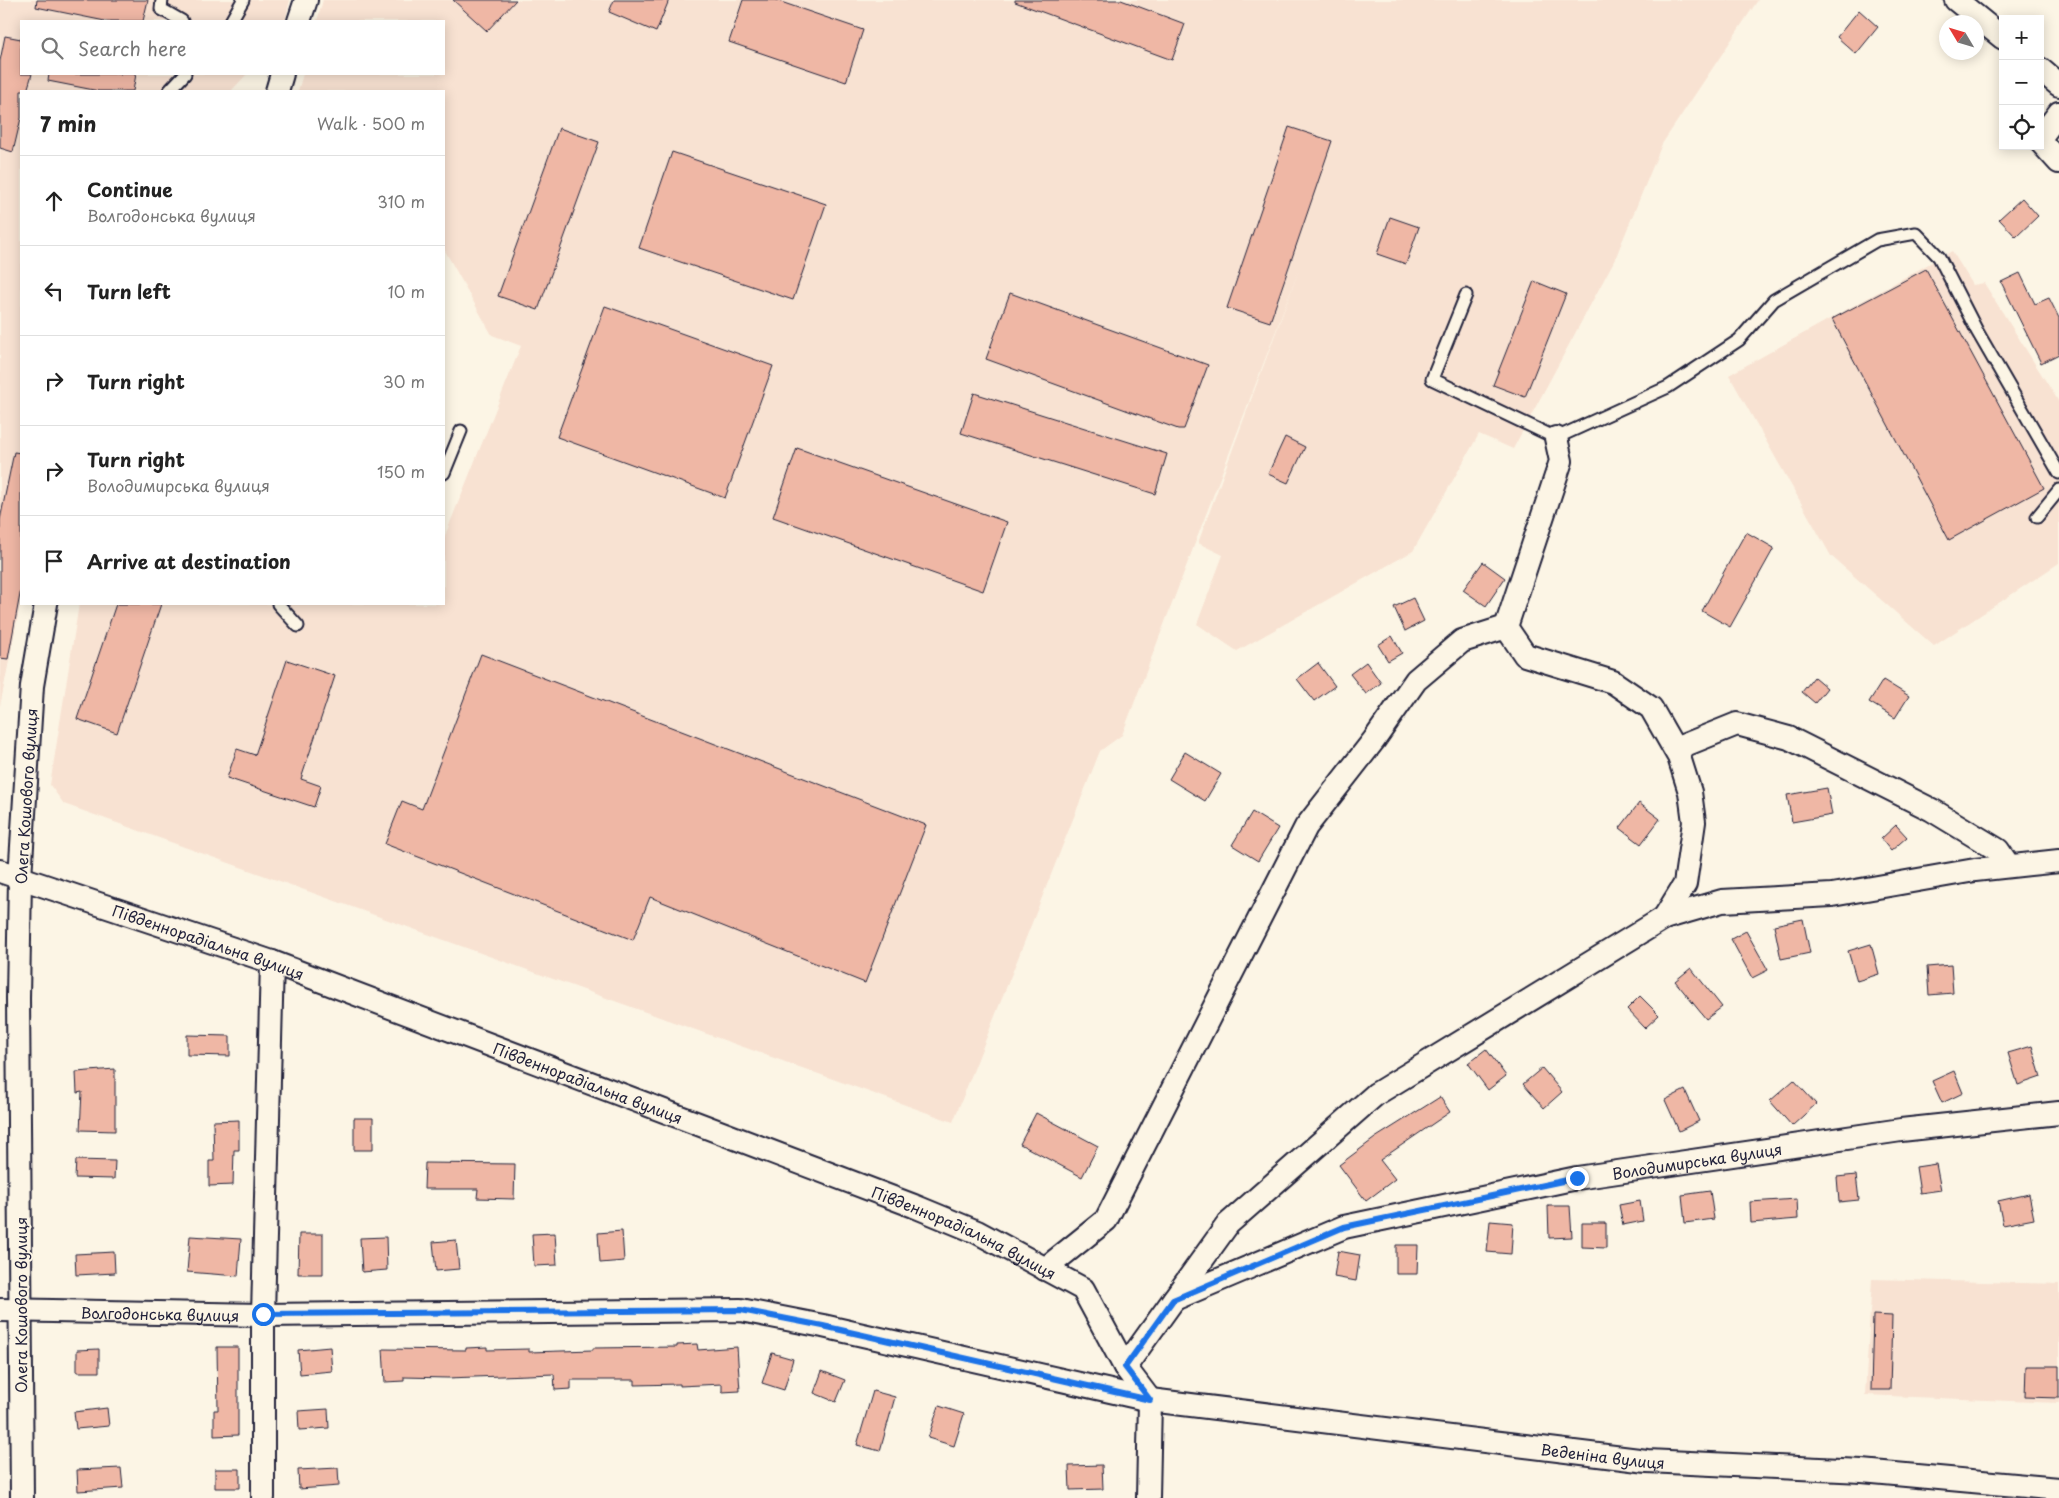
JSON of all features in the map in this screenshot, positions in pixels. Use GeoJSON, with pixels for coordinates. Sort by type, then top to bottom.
{"type":"FeatureCollection","features":[{"type":"Feature","properties":{"kind":"street"},"geometry":{"type":"LineString","coordinates":[[299,20],[306,0]]}},
{"type":"Feature","properties":{"kind":"street"},"geometry":{"type":"LineString","coordinates":[[1956,0],[1999,35]]}},
{"type":"Feature","properties":{"kind":"street"},"geometry":{"type":"LineString","coordinates":[[2044,72],[2059,85]]}},
{"type":"Feature","properties":{"kind":"street"},"geometry":{"type":"LineString","coordinates":[[277,90],[282,75]]}},
{"type":"Feature","properties":{"kind":"street"},"geometry":{"type":"LineString","coordinates":[[2044,134],[2059,113]]}},
{"type":"Feature","properties":{"kind":"street"},"geometry":{"type":"LineString","coordinates":[[2044,145],[2059,162]]}},
{"type":"Feature","properties":{"kind":"street"},"geometry":{"type":"LineString","coordinates":[[1506,627],[1561,461],[1556,438]]}},
{"type":"Feature","properties":{"kind":"street","name":"Олега Кошового вулиця"},"geometry":{"type":"LineString","coordinates":[[22,1498],[10,1310],[10,874],[32,686],[46,605]]}},
{"type":"Feature","properties":{"kind":"street"},"geometry":{"type":"LineString","coordinates":[[1506,627],[1524,655],[1613,682],[1652,708],[1679,757],[1690,792],[1694,822],[1685,884],[1664,918]]}},
{"type":"Feature","properties":{"kind":"street"},"geometry":{"type":"LineString","coordinates":[[1045,1269],[1106,1220],[1306,827],[1374,740],[1416,680],[1462,641],[1506,627]]}},
{"type":"Feature","properties":{"kind":"street"},"geometry":{"type":"LineString","coordinates":[[1674,749],[1737,724],[1789,738],[1932,810],[1998,850],[2009,866]]}},
{"type":"Feature","properties":{"kind":"street"},"geometry":{"type":"LineString","coordinates":[[1125,1367],[1228,1224],[1376,1094],[1664,918],[1722,901],[1832,895],[1975,870],[2059,861]]}},
{"type":"Feature","properties":{"kind":"street","name":"Південнорадіальна вулиця"},"geometry":{"type":"LineString","coordinates":[[10,874],[272,962],[914,1206],[977,1232],[1083,1289],[1125,1367],[1150,1400]]}},
{"type":"Feature","properties":{"kind":"street"},"geometry":{"type":"LineString","coordinates":[[262,1498],[263,1314],[272,962]]}},
{"type":"Feature","properties":{"kind":"street","name":"Володимирська вулиця"},"geometry":{"type":"LineString","coordinates":[[1173,1300],[1344,1227],[1577,1178],[1901,1130],[2059,1113]]}},
{"type":"Feature","properties":{"kind":"street","name":"Волгодонська вулиця"},"geometry":{"type":"LineString","coordinates":[[10,1310],[263,1314],[741,1310],[823,1326],[1150,1400]]}},
{"type":"Feature","properties":{"kind":"street"},"geometry":{"type":"LineString","coordinates":[[1148,1498],[1150,1400]]}},
{"type":"Feature","properties":{"kind":"street","name":"Веденіна вулиця"},"geometry":{"type":"LineString","coordinates":[[1150,1400],[1647,1461],[1862,1472],[2059,1489]]}},
{"type":"Feature","properties":{"kind":"lane"},"geometry":{"type":"LineString","coordinates":[[162,0],[161,9],[180,20]]}},
{"type":"Feature","properties":{"kind":"lane"},"geometry":{"type":"LineString","coordinates":[[232,20],[243,0]]}},
{"type":"Feature","properties":{"kind":"lane"},"geometry":{"type":"LineString","coordinates":[[170,90],[184,75]]}},
{"type":"Feature","properties":{"kind":"lane"},"geometry":{"type":"LineString","coordinates":[[1466,296],[1432,379],[1556,438],[1668,386],[1739,340],[1774,300],[1877,240],[1916,232],[1939,257],[1977,331],[2059,473]]}},
{"type":"Feature","properties":{"kind":"lane"},"geometry":{"type":"LineString","coordinates":[[445,471],[461,431]]}},
{"type":"Feature","properties":{"kind":"lane"},"geometry":{"type":"LineString","coordinates":[[2037,517],[2059,490]]}},
{"type":"Feature","properties":{"kind":"lane"},"geometry":{"type":"LineString","coordinates":[[279,605],[298,626]]}},
{"type":"Feature","properties":{"kind":"shaded area"},"geometry":{"type":"Polygon","coordinates":[[[0,0],[290,0],[285,20],[20,20],[20,75],[246,75],[232,90],[20,90],[20,605],[0,706],[0,0]]]}},
{"type":"Feature","properties":{"kind":"shaded area"},"geometry":{"type":"Polygon","coordinates":[[[323,0],[1758,0],[1662,144],[1615,259],[1513,449],[1479,434],[1413,551],[1237,651],[1197,624],[1223,555],[1198,543],[1299,270],[1122,735],[1100,751],[953,1122],[64,804],[50,785],[79,605],[445,605],[445,536],[521,346],[492,335],[445,251],[445,90],[298,90],[303,75],[445,75],[445,20],[317,20],[323,0]]]}},
{"type":"Feature","properties":{"kind":"shaded area"},"geometry":{"type":"Polygon","coordinates":[[[1952,251],[1973,285],[1984,283],[2059,402],[2059,563],[1934,646],[1831,556],[1729,375],[1952,251]]]}},
{"type":"Feature","properties":{"kind":"shaded area"},"geometry":{"type":"Polygon","coordinates":[[[1872,1279],[2059,1284],[2059,1403],[1865,1395],[1872,1279]]]}},
{"type":"Feature","properties":{"kind":"building"},"geometry":{"type":"Polygon","coordinates":[[[37,0],[148,0],[143,20],[100,20],[36,7],[37,0]]]}},
{"type":"Feature","properties":{"kind":"building"},"geometry":{"type":"Polygon","coordinates":[[[453,0],[516,0],[487,31],[453,0]]]}},
{"type":"Feature","properties":{"kind":"building"},"geometry":{"type":"Polygon","coordinates":[[[614,0],[669,0],[656,32],[609,12],[614,0]]]}},
{"type":"Feature","properties":{"kind":"building"},"geometry":{"type":"Polygon","coordinates":[[[743,0],[775,0],[863,30],[846,82],[729,42],[743,0]]]}},
{"type":"Feature","properties":{"kind":"building"},"geometry":{"type":"Polygon","coordinates":[[[1015,0],[1121,0],[1185,24],[1172,60],[1015,2],[1015,0]]]}},
{"type":"Feature","properties":{"kind":"building"},"geometry":{"type":"Polygon","coordinates":[[[1859,10],[1878,27],[1856,54],[1837,37],[1859,10]]]}},
{"type":"Feature","properties":{"kind":"building"},"geometry":{"type":"Polygon","coordinates":[[[5,36],[20,39],[20,75],[32,75],[27,90],[20,90],[20,122],[13,152],[0,148],[0,61],[5,36]]]}},
{"type":"Feature","properties":{"kind":"building"},"geometry":{"type":"Polygon","coordinates":[[[49,75],[136,75],[133,90],[94,90],[48,81],[49,75]]]}},
{"type":"Feature","properties":{"kind":"building"},"geometry":{"type":"Polygon","coordinates":[[[1289,127],[1332,141],[1270,322],[1227,308],[1289,127]]]}},
{"type":"Feature","properties":{"kind":"building"},"geometry":{"type":"Polygon","coordinates":[[[559,128],[599,142],[538,310],[498,296],[559,128]]]}},
{"type":"Feature","properties":{"kind":"building"},"geometry":{"type":"Polygon","coordinates":[[[672,152],[826,204],[793,300],[639,248],[672,152]]]}},
{"type":"Feature","properties":{"kind":"building"},"geometry":{"type":"Polygon","coordinates":[[[2022,198],[2038,216],[2016,237],[1999,219],[2022,198]]]}},
{"type":"Feature","properties":{"kind":"building"},"geometry":{"type":"Polygon","coordinates":[[[1390,217],[1419,227],[1406,264],[1377,254],[1390,217]]]}},
{"type":"Feature","properties":{"kind":"building"},"geometry":{"type":"Polygon","coordinates":[[[1926,269],[2044,488],[1949,540],[1832,319],[1926,269]]]}},
{"type":"Feature","properties":{"kind":"building"},"geometry":{"type":"Polygon","coordinates":[[[2020,273],[2035,304],[2049,298],[2059,318],[2059,354],[2041,363],[2001,282],[2020,273]]]}},
{"type":"Feature","properties":{"kind":"building"},"geometry":{"type":"Polygon","coordinates":[[[1534,281],[1566,294],[1525,397],[1493,385],[1534,281]]]}},
{"type":"Feature","properties":{"kind":"building"},"geometry":{"type":"Polygon","coordinates":[[[1010,293],[1208,365],[1184,429],[1178,429],[986,359],[1010,293]]]}},
{"type":"Feature","properties":{"kind":"building"},"geometry":{"type":"Polygon","coordinates":[[[605,306],[773,366],[725,498],[557,437],[605,306]]]}},
{"type":"Feature","properties":{"kind":"building"},"geometry":{"type":"Polygon","coordinates":[[[974,393],[1167,454],[1155,494],[961,433],[974,393]]]}},
{"type":"Feature","properties":{"kind":"building"},"geometry":{"type":"Polygon","coordinates":[[[1285,437],[1305,447],[1288,483],[1268,474],[1285,437]]]}},
{"type":"Feature","properties":{"kind":"building"},"geometry":{"type":"Polygon","coordinates":[[[797,448],[1007,522],[983,591],[773,517],[797,448]]]}},
{"type":"Feature","properties":{"kind":"building"},"geometry":{"type":"Polygon","coordinates":[[[14,452],[20,453],[20,594],[8,659],[0,658],[0,520],[14,452]]]}},
{"type":"Feature","properties":{"kind":"building"},"geometry":{"type":"Polygon","coordinates":[[[1746,532],[1774,548],[1730,627],[1702,611],[1746,532]]]}},
{"type":"Feature","properties":{"kind":"building"},"geometry":{"type":"Polygon","coordinates":[[[1483,562],[1505,578],[1486,606],[1463,590],[1483,562]]]}},
{"type":"Feature","properties":{"kind":"building"},"geometry":{"type":"Polygon","coordinates":[[[1413,598],[1424,621],[1405,631],[1394,607],[1413,598]]]}},
{"type":"Feature","properties":{"kind":"building"},"geometry":{"type":"Polygon","coordinates":[[[116,605],[161,605],[117,733],[77,719],[116,605]]]}},
{"type":"Feature","properties":{"kind":"building"},"geometry":{"type":"Polygon","coordinates":[[[1392,636],[1402,653],[1388,661],[1378,645],[1392,636]]]}},
{"type":"Feature","properties":{"kind":"building"},"geometry":{"type":"Polygon","coordinates":[[[481,654],[926,825],[865,983],[650,897],[633,940],[385,844],[402,801],[422,809],[481,654]]]}},
{"type":"Feature","properties":{"kind":"building"},"geometry":{"type":"Polygon","coordinates":[[[287,660],[335,676],[301,779],[321,786],[314,807],[227,778],[237,749],[255,755],[287,660]]]}},
{"type":"Feature","properties":{"kind":"building"},"geometry":{"type":"Polygon","coordinates":[[[1366,662],[1381,683],[1366,694],[1350,674],[1366,662]]]}},
{"type":"Feature","properties":{"kind":"building"},"geometry":{"type":"Polygon","coordinates":[[[1318,663],[1335,686],[1314,701],[1297,679],[1318,663]]]}},
{"type":"Feature","properties":{"kind":"building"},"geometry":{"type":"Polygon","coordinates":[[[1814,677],[1827,688],[1815,703],[1802,692],[1814,677]]]}},
{"type":"Feature","properties":{"kind":"building"},"geometry":{"type":"Polygon","coordinates":[[[1883,680],[1909,696],[1895,718],[1869,702],[1883,680]]]}},
{"type":"Feature","properties":{"kind":"building"},"geometry":{"type":"Polygon","coordinates":[[[1185,752],[1221,774],[1205,801],[1169,779],[1185,752]]]}},
{"type":"Feature","properties":{"kind":"building"},"geometry":{"type":"Polygon","coordinates":[[[1827,788],[1832,815],[1792,822],[1787,795],[1827,788]]]}},
{"type":"Feature","properties":{"kind":"building"},"geometry":{"type":"Polygon","coordinates":[[[1639,803],[1660,819],[1641,844],[1620,828],[1639,803]]]}},
{"type":"Feature","properties":{"kind":"building"},"geometry":{"type":"Polygon","coordinates":[[[1252,812],[1278,828],[1258,861],[1232,845],[1252,812]]]}},
{"type":"Feature","properties":{"kind":"building"},"geometry":{"type":"Polygon","coordinates":[[[1896,825],[1907,837],[1891,851],[1881,839],[1896,825]]]}},
{"type":"Feature","properties":{"kind":"building"},"geometry":{"type":"Polygon","coordinates":[[[1803,919],[1810,953],[1781,959],[1774,925],[1803,919]]]}},
{"type":"Feature","properties":{"kind":"building"},"geometry":{"type":"Polygon","coordinates":[[[1746,931],[1768,970],[1752,978],[1731,939],[1746,931]]]}},
{"type":"Feature","properties":{"kind":"building"},"geometry":{"type":"Polygon","coordinates":[[[1871,944],[1879,974],[1857,981],[1848,951],[1871,944]]]}},
{"type":"Feature","properties":{"kind":"building"},"geometry":{"type":"Polygon","coordinates":[[[1951,965],[1953,993],[1929,995],[1927,967],[1951,965]]]}},
{"type":"Feature","properties":{"kind":"building"},"geometry":{"type":"Polygon","coordinates":[[[1691,968],[1722,1007],[1706,1019],[1675,981],[1691,968]]]}},
{"type":"Feature","properties":{"kind":"building"},"geometry":{"type":"Polygon","coordinates":[[[1640,996],[1659,1015],[1645,1028],[1627,1009],[1640,996]]]}},
{"type":"Feature","properties":{"kind":"building"},"geometry":{"type":"Polygon","coordinates":[[[187,1035],[230,1036],[230,1056],[187,1055],[187,1035]]]}},
{"type":"Feature","properties":{"kind":"building"},"geometry":{"type":"Polygon","coordinates":[[[2032,1046],[2041,1077],[2018,1085],[2008,1053],[2032,1046]]]}},
{"type":"Feature","properties":{"kind":"building"},"geometry":{"type":"Polygon","coordinates":[[[1486,1049],[1506,1076],[1488,1090],[1468,1063],[1486,1049]]]}},
{"type":"Feature","properties":{"kind":"building"},"geometry":{"type":"Polygon","coordinates":[[[1542,1068],[1562,1092],[1544,1108],[1523,1084],[1542,1068]]]}},
{"type":"Feature","properties":{"kind":"building"},"geometry":{"type":"Polygon","coordinates":[[[115,1069],[115,1131],[80,1130],[82,1092],[77,1093],[76,1072],[115,1069]]]}},
{"type":"Feature","properties":{"kind":"building"},"geometry":{"type":"Polygon","coordinates":[[[1954,1071],[1963,1093],[1942,1103],[1932,1081],[1954,1071]]]}},
{"type":"Feature","properties":{"kind":"building"},"geometry":{"type":"Polygon","coordinates":[[[1794,1080],[1816,1104],[1792,1126],[1770,1101],[1794,1080]]]}},
{"type":"Feature","properties":{"kind":"building"},"geometry":{"type":"Polygon","coordinates":[[[1685,1090],[1699,1121],[1679,1131],[1665,1100],[1685,1090]]]}},
{"type":"Feature","properties":{"kind":"building"},"geometry":{"type":"Polygon","coordinates":[[[1440,1097],[1450,1112],[1380,1160],[1395,1179],[1366,1201],[1339,1165],[1375,1138],[1440,1097]]]}},
{"type":"Feature","properties":{"kind":"building"},"geometry":{"type":"Polygon","coordinates":[[[1036,1113],[1098,1146],[1082,1177],[1020,1144],[1036,1113]]]}},
{"type":"Feature","properties":{"kind":"building"},"geometry":{"type":"Polygon","coordinates":[[[354,1118],[373,1118],[373,1150],[354,1150],[354,1118]]]}},
{"type":"Feature","properties":{"kind":"building"},"geometry":{"type":"Polygon","coordinates":[[[239,1120],[239,1150],[234,1150],[233,1185],[209,1186],[209,1161],[214,1161],[213,1121],[239,1120]]]}},
{"type":"Feature","properties":{"kind":"building"},"geometry":{"type":"Polygon","coordinates":[[[76,1160],[115,1161],[114,1179],[75,1178],[76,1160]]]}},
{"type":"Feature","properties":{"kind":"building"},"geometry":{"type":"Polygon","coordinates":[[[425,1163],[515,1164],[514,1199],[477,1198],[478,1189],[424,1189],[425,1163]]]}},
{"type":"Feature","properties":{"kind":"building"},"geometry":{"type":"Polygon","coordinates":[[[1936,1164],[1941,1190],[1920,1193],[1916,1167],[1936,1164]]]}},
{"type":"Feature","properties":{"kind":"building"},"geometry":{"type":"Polygon","coordinates":[[[1856,1175],[1859,1200],[1839,1202],[1837,1177],[1856,1175]]]}},
{"type":"Feature","properties":{"kind":"building"},"geometry":{"type":"Polygon","coordinates":[[[1710,1191],[1714,1219],[1685,1223],[1682,1195],[1710,1191]]]}},
{"type":"Feature","properties":{"kind":"building"},"geometry":{"type":"Polygon","coordinates":[[[2029,1194],[2034,1219],[2003,1225],[1998,1201],[2029,1194]]]}},
{"type":"Feature","properties":{"kind":"building"},"geometry":{"type":"Polygon","coordinates":[[[1797,1199],[1798,1219],[1751,1223],[1750,1202],[1797,1199]]]}},
{"type":"Feature","properties":{"kind":"building"},"geometry":{"type":"Polygon","coordinates":[[[1640,1201],[1643,1221],[1623,1225],[1619,1205],[1640,1201]]]}},
{"type":"Feature","properties":{"kind":"building"},"geometry":{"type":"Polygon","coordinates":[[[1548,1206],[1570,1206],[1572,1237],[1549,1238],[1548,1206]]]}},
{"type":"Feature","properties":{"kind":"building"},"geometry":{"type":"Polygon","coordinates":[[[1490,1221],[1513,1223],[1511,1254],[1487,1252],[1490,1221]]]}},
{"type":"Feature","properties":{"kind":"building"},"geometry":{"type":"Polygon","coordinates":[[[1582,1223],[1606,1223],[1606,1248],[1582,1247],[1582,1223]]]}},
{"type":"Feature","properties":{"kind":"building"},"geometry":{"type":"Polygon","coordinates":[[[622,1231],[624,1261],[600,1263],[598,1233],[622,1231]]]}},
{"type":"Feature","properties":{"kind":"building"},"geometry":{"type":"Polygon","coordinates":[[[555,1233],[557,1265],[534,1266],[532,1234],[555,1233]]]}},
{"type":"Feature","properties":{"kind":"building"},"geometry":{"type":"Polygon","coordinates":[[[299,1234],[323,1234],[323,1274],[298,1274],[299,1234]]]}},
{"type":"Feature","properties":{"kind":"building"},"geometry":{"type":"Polygon","coordinates":[[[190,1236],[241,1239],[238,1276],[187,1272],[190,1236]]]}},
{"type":"Feature","properties":{"kind":"building"},"geometry":{"type":"Polygon","coordinates":[[[386,1237],[387,1270],[362,1272],[360,1238],[386,1237]]]}},
{"type":"Feature","properties":{"kind":"building"},"geometry":{"type":"Polygon","coordinates":[[[456,1240],[459,1269],[436,1271],[433,1242],[456,1240]]]}},
{"type":"Feature","properties":{"kind":"building"},"geometry":{"type":"Polygon","coordinates":[[[1396,1245],[1418,1245],[1417,1274],[1396,1274],[1396,1245]]]}},
{"type":"Feature","properties":{"kind":"building"},"geometry":{"type":"Polygon","coordinates":[[[1338,1251],[1360,1255],[1356,1281],[1334,1277],[1338,1251]]]}},
{"type":"Feature","properties":{"kind":"building"},"geometry":{"type":"Polygon","coordinates":[[[114,1252],[115,1273],[76,1275],[75,1254],[114,1252]]]}},
{"type":"Feature","properties":{"kind":"building"},"geometry":{"type":"Polygon","coordinates":[[[1873,1315],[1892,1316],[1890,1390],[1871,1390],[1873,1315]]]}},
{"type":"Feature","properties":{"kind":"building"},"geometry":{"type":"Polygon","coordinates":[[[697,1344],[698,1350],[737,1347],[740,1391],[722,1392],[722,1384],[680,1386],[680,1384],[635,1385],[635,1380],[571,1380],[571,1389],[555,1390],[554,1374],[448,1378],[404,1377],[404,1381],[385,1382],[383,1349],[466,1350],[466,1348],[487,1347],[487,1350],[529,1349],[529,1352],[593,1350],[593,1348],[677,1347],[677,1345],[697,1344]]]}},
{"type":"Feature","properties":{"kind":"building"},"geometry":{"type":"Polygon","coordinates":[[[217,1347],[238,1347],[238,1435],[214,1436],[214,1410],[218,1410],[217,1347]]]}},
{"type":"Feature","properties":{"kind":"building"},"geometry":{"type":"Polygon","coordinates":[[[330,1347],[332,1371],[300,1374],[298,1350],[330,1347]]]}},
{"type":"Feature","properties":{"kind":"building"},"geometry":{"type":"Polygon","coordinates":[[[99,1349],[99,1372],[77,1372],[77,1350],[99,1349]]]}},
{"type":"Feature","properties":{"kind":"building"},"geometry":{"type":"Polygon","coordinates":[[[772,1353],[793,1359],[784,1390],[762,1383],[772,1353]]]}},
{"type":"Feature","properties":{"kind":"building"},"geometry":{"type":"Polygon","coordinates":[[[2026,1366],[2059,1366],[2059,1398],[2025,1397],[2026,1366]]]}},
{"type":"Feature","properties":{"kind":"building"},"geometry":{"type":"Polygon","coordinates":[[[822,1371],[845,1380],[836,1402],[814,1393],[822,1371]]]}},
{"type":"Feature","properties":{"kind":"building"},"geometry":{"type":"Polygon","coordinates":[[[873,1391],[895,1397],[880,1451],[857,1445],[873,1391]]]}},
{"type":"Feature","properties":{"kind":"building"},"geometry":{"type":"Polygon","coordinates":[[[939,1406],[964,1414],[954,1446],[928,1438],[939,1406]]]}},
{"type":"Feature","properties":{"kind":"building"},"geometry":{"type":"Polygon","coordinates":[[[107,1408],[109,1426],[76,1429],[74,1412],[107,1408]]]}},
{"type":"Feature","properties":{"kind":"building"},"geometry":{"type":"Polygon","coordinates":[[[328,1409],[329,1428],[299,1430],[298,1411],[328,1409]]]}},
{"type":"Feature","properties":{"kind":"building"},"geometry":{"type":"Polygon","coordinates":[[[1102,1465],[1103,1489],[1070,1490],[1069,1466],[1102,1465]]]}},
{"type":"Feature","properties":{"kind":"building"},"geometry":{"type":"Polygon","coordinates":[[[121,1468],[123,1488],[78,1491],[77,1470],[121,1468]]]}},
{"type":"Feature","properties":{"kind":"building"},"geometry":{"type":"Polygon","coordinates":[[[338,1468],[339,1486],[299,1489],[298,1470],[338,1468]]]}},
{"type":"Feature","properties":{"kind":"building"},"geometry":{"type":"Polygon","coordinates":[[[215,1469],[240,1469],[240,1488],[215,1488],[215,1469]]]}},
{"type":"Feature","properties":{"kind":"route"},"geometry":{"type":"LineString","coordinates":[[263,1314],[741,1310],[823,1326],[1150,1400],[1125,1367],[1173,1300],[1344,1227],[1577,1178]]}}]}
